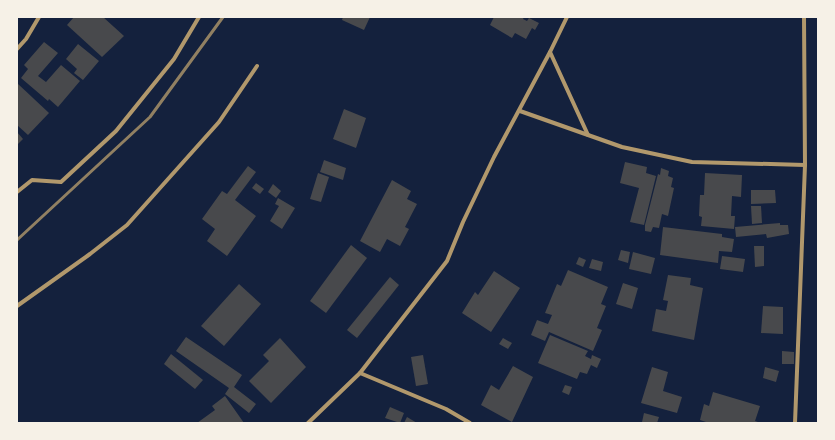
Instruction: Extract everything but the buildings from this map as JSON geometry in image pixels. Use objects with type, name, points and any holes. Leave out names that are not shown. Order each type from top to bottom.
[{"type":"street","points":[[17,50],[26,39],[39,17]]},
{"type":"street","points":[[17,192],[32,180],[61,182],[116,131],[174,59],[199,17]]},
{"type":"street","points":[[308,423],[360,373],[447,261],[490,164],[520,111],[566,17]]},
{"type":"street","points":[[795,423],[805,165],[804,17]]},
{"type":"street","points":[[550,52],[588,135]]},
{"type":"street","points":[[17,306],[90,254],[127,224],[219,122],[257,66]]},
{"type":"street","points":[[520,111],[622,147],[692,162],[805,165]]},
{"type":"street","points":[[360,373],[446,409],[470,423]]},
{"type":"railway","points":[[17,240],[150,117],[223,17]]}]
